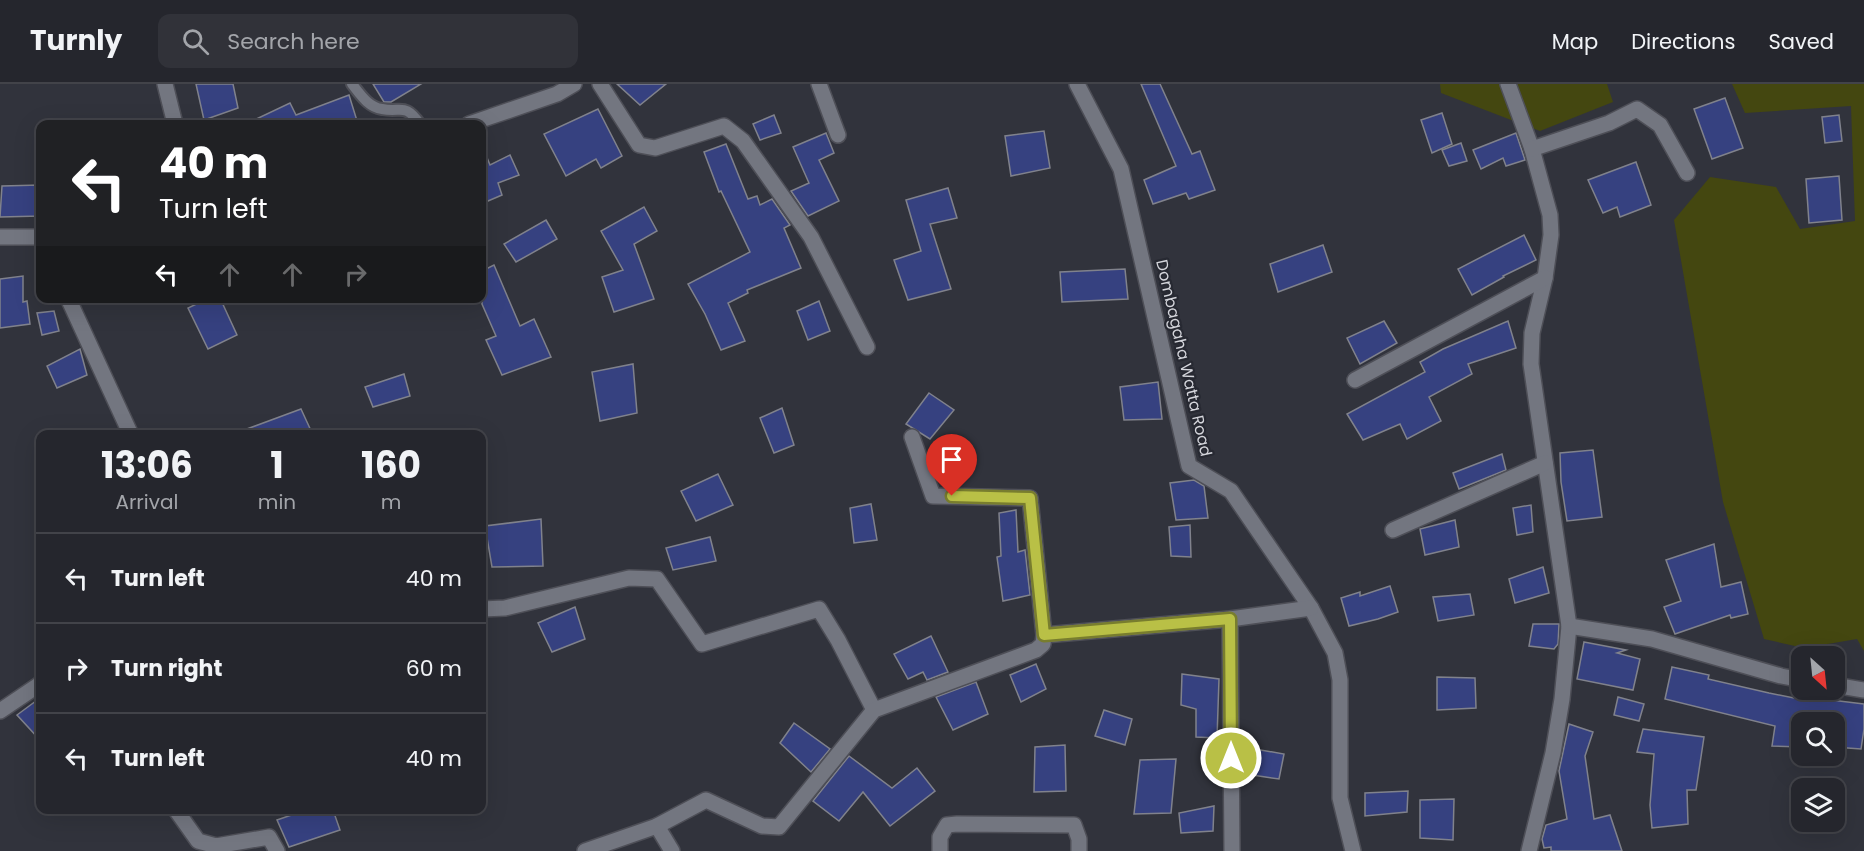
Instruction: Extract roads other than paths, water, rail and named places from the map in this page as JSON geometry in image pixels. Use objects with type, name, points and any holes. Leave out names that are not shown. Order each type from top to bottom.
[{"type":"street","points":[[165,84],[174,120]]},
{"type":"street","points":[[479,120],[554,89],[574,84]]},
{"type":"street","points":[[600,84],[639,145],[655,148],[724,126],[743,141],[811,237],[867,347]]},
{"type":"street","points":[[819,84],[838,135]]},
{"type":"street","name":"Dombagaha Watta Road","points":[[1077,84],[1121,169],[1189,466],[1231,491],[1311,608],[1335,653],[1340,680],[1340,798],[1353,851]]},
{"type":"street","points":[[1508,84],[1532,149],[1550,215],[1551,235],[1545,278],[1532,333],[1531,364],[1569,626],[1562,699],[1529,851]]},
{"type":"street","points":[[1532,149],[1609,123],[1637,109],[1660,125],[1687,173]]},
{"type":"street","points":[[0,237],[36,237]]},
{"type":"street","points":[[1355,380],[1545,278]]},
{"type":"street","points":[[70,303],[129,430]]},
{"type":"street","points":[[585,851],[657,826],[706,800],[762,826],[778,827],[874,710],[1036,650],[1043,644],[1030,498],[933,496],[912,437]]},
{"type":"street","points":[[1393,530],[1545,463]]},
{"type":"street","points":[[486,609],[506,608],[629,578],[657,579],[702,644],[819,609],[838,640],[874,710]]},
{"type":"street","points":[[1044,635],[1230,619],[1311,608]]},
{"type":"street","points":[[1230,619],[1232,851]]},
{"type":"street","points":[[1569,626],[1652,639],[1791,678]]},
{"type":"street","points":[[0,711],[36,687]]},
{"type":"street","points":[[1845,687],[1864,690]]},
{"type":"street","points":[[179,814],[198,841],[216,846],[269,837],[277,851]]},
{"type":"street","points":[[939,851],[940,837],[947,825],[957,824],[1074,825],[1079,839],[1079,851]]},
{"type":"street","points":[[657,826],[672,851]]},
{"type":"lane","points":[[352,84],[368,103],[382,109],[401,108],[414,115],[417,120]]}]
